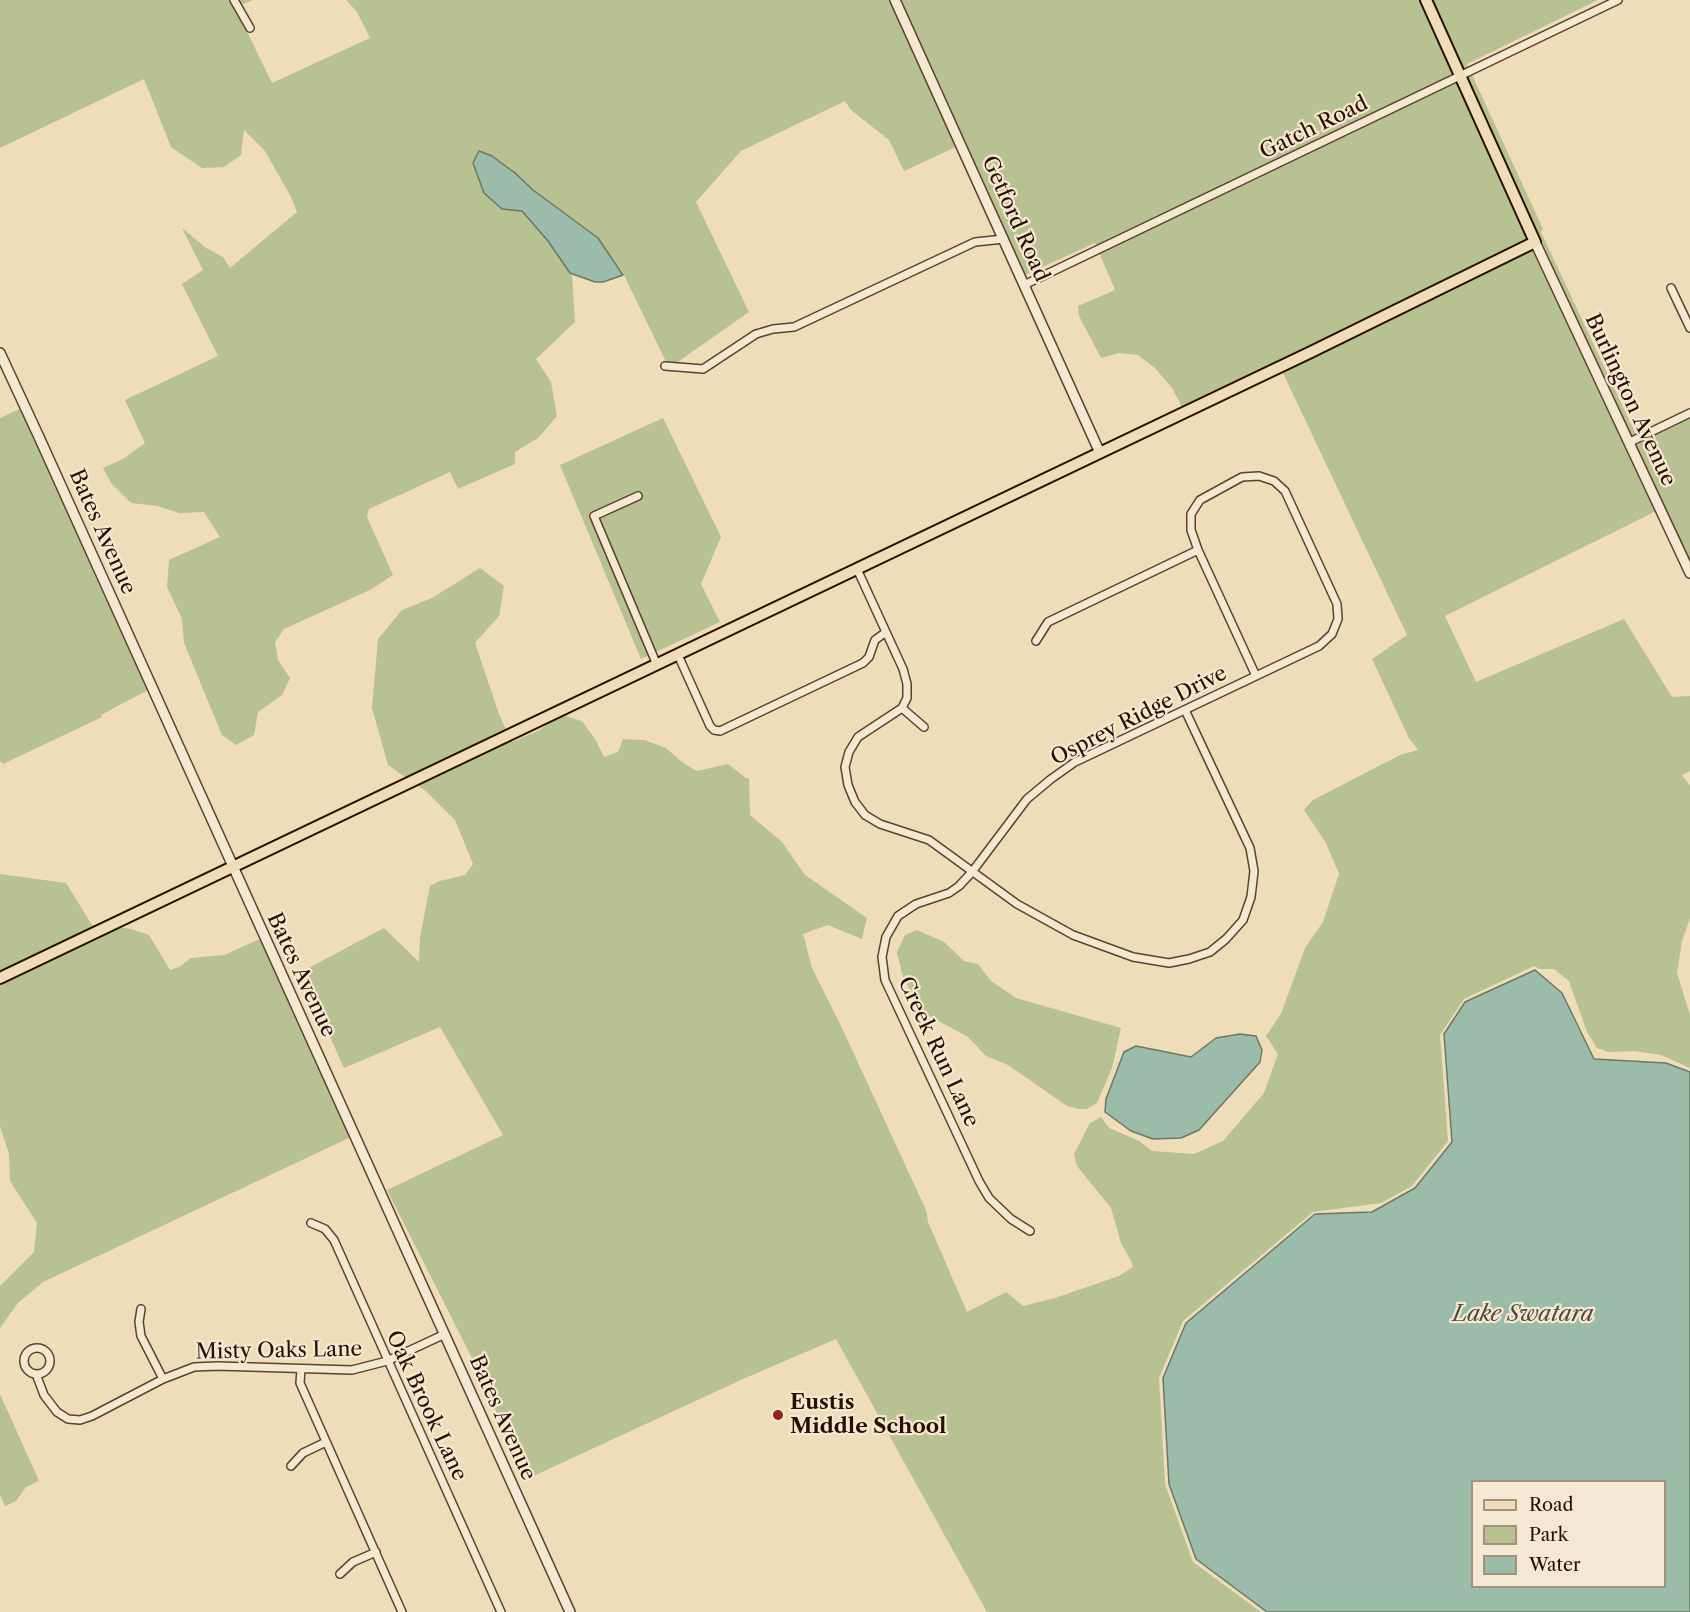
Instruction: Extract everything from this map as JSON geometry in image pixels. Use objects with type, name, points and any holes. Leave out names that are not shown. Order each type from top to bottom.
[{"type":"main road","points":[[0,978],[1416,302],[1535,242],[1426,0]]},
{"type":"street","points":[[234,0],[250,28]]},
{"type":"street","name":"Getford Road","points":[[895,0],[1100,453]]},
{"type":"street","name":"Gatch Road","points":[[1024,285],[1618,0]]},
{"type":"street","points":[[665,366],[703,369],[756,334],[773,329],[794,327],[975,242],[1004,239]]},
{"type":"street","name":"Burlington Avenue","points":[[1535,242],[1690,573]]},
{"type":"street","points":[[1671,288],[1690,328]]},
{"type":"street","name":"Bates Avenue","points":[[0,353],[570,1612]]},
{"type":"street","points":[[1630,442],[1690,413]]},
{"type":"street","name":"Osprey Ridge Drive","points":[[972,872],[1027,799],[1075,762],[1185,710],[1319,646],[1332,634],[1338,619],[1337,604],[1285,491],[1274,481],[1259,476],[1242,477],[1200,500],[1191,514],[1191,530],[1198,550],[1256,676]]},
{"type":"street","points":[[638,496],[594,516],[657,664]]},
{"type":"street","points":[[1036,641],[1048,622],[1198,550]]},
{"type":"street","points":[[857,569],[903,669],[907,684],[907,698],[902,708],[858,737],[849,752],[845,767],[848,785],[855,802],[866,815],[880,824],[929,840],[1017,904],[1073,935],[1132,957],[1169,963],[1210,952],[1226,939],[1243,920],[1251,897],[1254,871],[1250,848],[1185,710]]},
{"type":"street","points":[[678,655],[710,726],[720,731],[864,662],[869,657],[875,640],[886,632]]},
{"type":"street","points":[[902,708],[924,727]]},
{"type":"street","name":"Creek Run Lane","points":[[972,872],[949,893],[916,904],[898,916],[886,938],[882,957],[885,980],[979,1181],[989,1198],[1003,1212],[1030,1231]]},
{"type":"street","name":"Oak Brook Lane","points":[[311,1223],[325,1229],[333,1240],[501,1612]]},
{"type":"street","points":[[141,1308],[139,1322],[141,1336],[163,1379]]},
{"type":"street","name":"Misty Oaks Lane","points":[[36,1374],[44,1395],[57,1412],[68,1419],[80,1420],[163,1379],[194,1368],[217,1366],[352,1370],[387,1361],[445,1334]]},
{"type":"street","points":[[301,1370],[300,1383],[402,1612]]},
{"type":"street","points":[[291,1466],[303,1453],[326,1442]]},
{"type":"street","points":[[340,1574],[353,1562],[376,1552]]},
{"type":"green space","points":[[0,0],[253,0],[235,7],[272,83],[370,38],[357,12],[346,0],[890,0],[958,146],[904,171],[889,140],[851,110],[845,101],[741,151],[696,202],[749,312],[669,368],[622,271],[598,238],[533,190],[515,173],[502,209],[522,211],[548,241],[572,276],[575,322],[536,359],[551,382],[557,416],[538,438],[515,452],[515,464],[458,489],[450,472],[369,509],[367,517],[393,575],[370,590],[284,629],[275,642],[278,660],[290,678],[282,695],[258,712],[254,735],[236,745],[222,735],[184,643],[182,619],[167,587],[169,560],[220,537],[204,512],[179,513],[157,506],[131,503],[111,483],[103,468],[123,459],[145,443],[125,400],[218,356],[182,284],[203,270],[182,228],[206,248],[223,257],[230,268],[297,212],[265,151],[244,130],[241,155],[224,167],[202,168],[171,147],[144,79],[0,148]]},
{"type":"green space","points":[[900,0],[1421,0],[1529,240],[1183,409],[1172,388],[1155,368],[1138,355],[1119,353],[1101,358],[1079,316],[1078,306],[1115,290],[1095,243],[1025,275]]},
{"type":"green space","points":[[1431,0],[1598,0],[1467,64],[1543,229],[1541,232],[1638,439],[1690,414],[1690,563],[1537,234]]},
{"type":"green space","points":[[1533,248],[1656,511],[1445,616],[1476,682],[1624,619],[1672,697],[1690,696],[1690,771],[1682,775],[1690,786],[1690,918],[1682,941],[1677,973],[1690,1015],[1690,1068],[1661,1055],[1634,1051],[1608,1052],[1597,1048],[1587,1032],[1569,981],[1554,969],[1540,969],[1534,966],[1464,999],[1440,1035],[1448,1141],[1412,1186],[1381,1203],[1313,1212],[1183,1321],[1159,1378],[1165,1484],[1193,1562],[1261,1612],[987,1612],[836,1339],[743,1379],[527,1479],[468,1350],[387,1190],[503,1135],[440,1027],[344,1068],[301,972],[384,928],[419,962],[420,937],[430,886],[465,875],[473,864],[455,820],[426,791],[415,784],[511,739],[512,742],[540,730],[551,721],[565,716],[582,721],[604,757],[618,752],[623,739],[644,740],[666,748],[683,763],[697,771],[728,764],[749,778],[750,815],[782,842],[805,875],[867,918],[862,939],[828,925],[803,934],[812,968],[926,1210],[928,1222],[967,1312],[1006,1292],[1023,1306],[1055,1298],[1119,1276],[1133,1267],[1132,1263],[1121,1243],[1111,1208],[1077,1166],[1074,1154],[1090,1123],[1101,1117],[1109,1128],[1139,1141],[1152,1151],[1194,1154],[1223,1141],[1264,1093],[1278,1054],[1266,1036],[1281,1014],[1305,948],[1323,922],[1339,874],[1326,843],[1304,810],[1313,800],[1400,755],[1418,750],[1409,738],[1372,659],[1407,635],[1282,371]]},
{"type":"green space","points":[[20,409],[148,690],[101,715],[102,717],[3,764],[0,761],[0,418]]},
{"type":"green space","points":[[663,418],[721,537],[701,584],[720,622],[641,659],[560,465]]},
{"type":"green space","points":[[480,568],[504,586],[499,616],[475,643],[507,732],[408,779],[388,765],[372,708],[378,639],[402,610],[432,598]]},
{"type":"green space","points":[[0,874],[66,883],[92,925],[101,926],[0,974]]},
{"type":"green space","points":[[117,927],[149,935],[170,970],[179,967],[191,958],[224,955],[260,939],[351,1137],[43,1282],[18,1303],[0,1328],[0,1286],[34,1252],[37,1223],[10,1181],[9,1154],[0,1126],[0,983]]},
{"type":"green space","points":[[917,930],[944,942],[964,961],[978,964],[991,981],[1016,998],[1121,1028],[1112,1068],[1097,1103],[1087,1109],[1067,1106],[1008,1065],[986,1056],[968,1037],[920,1011],[902,974],[897,952],[905,935]]},
{"type":"green space","points":[[0,1394],[39,1481],[26,1487],[16,1501],[5,1506],[0,1495]]},
{"type":"water","points":[[479,151],[492,156],[533,190],[598,238],[623,275],[603,282],[595,282],[570,273],[548,241],[522,211],[502,209],[484,193],[473,163]]},
{"type":"water","name":"Lake Swatara","points":[[1535,970],[1562,993],[1594,1059],[1666,1063],[1690,1072],[1690,1612],[1267,1612],[1196,1559],[1169,1484],[1163,1378],[1186,1323],[1315,1214],[1372,1212],[1415,1188],[1452,1142],[1444,1034],[1465,1002]]},
{"type":"water","points":[[1240,1034],[1256,1036],[1262,1050],[1260,1062],[1199,1130],[1181,1138],[1153,1139],[1131,1131],[1105,1112],[1106,1099],[1124,1052],[1136,1046],[1191,1057],[1216,1038]]},
{"type":"place","name":"Eustis Middle School","points":[[778,1415]]}]
